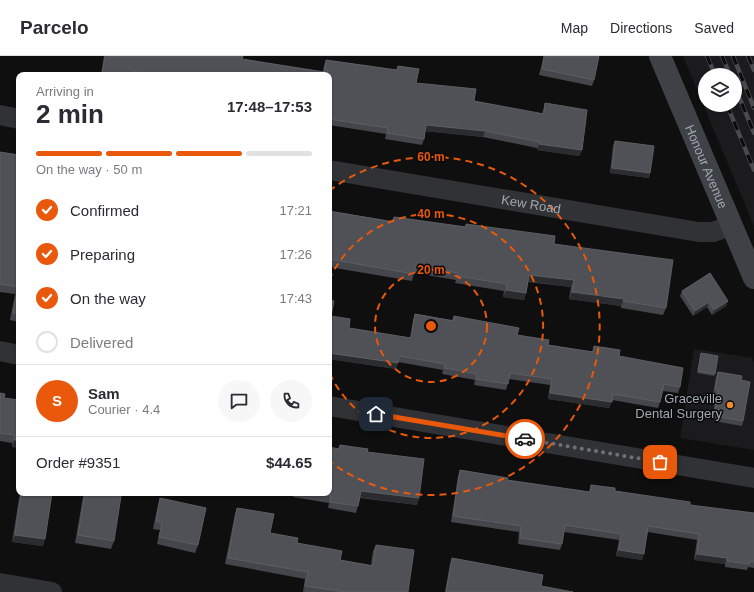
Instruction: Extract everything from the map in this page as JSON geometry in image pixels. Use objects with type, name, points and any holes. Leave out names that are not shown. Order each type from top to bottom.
[{"type":"main road","name":"Honour Avenue","points":[[660,56],[754,278]]},
{"type":"street","points":[[0,116],[16,119]]},
{"type":"street","name":"Kew Road","points":[[332,171],[698,232],[713,232],[732,225]]},
{"type":"street","points":[[0,351],[16,354]]},
{"type":"street","points":[[332,407],[754,478]]},
{"type":"street","points":[[0,583],[52,592]]},
{"type":"shaded area","points":[[683,56],[754,56],[754,226],[706,112],[742,112],[742,68],[698,68],[698,92]]},
{"type":"shaded area","points":[[694,349],[752,358],[754,363],[754,450],[680,438]]},
{"type":"building","points":[[105,56],[243,56],[242,59],[324,72],[132,71],[102,72]]},
{"type":"building","points":[[544,56],[599,56],[594,80],[542,69]]},
{"type":"building","points":[[326,60],[397,70],[398,66],[419,69],[416,83],[476,89],[474,101],[544,114],[545,103],[587,110],[582,150],[539,144],[540,142],[485,131],[426,125],[424,139],[387,133],[388,128],[332,119],[332,72],[324,72]]},
{"type":"building","points":[[615,141],[654,146],[650,173],[612,168]]},
{"type":"building","points":[[0,152],[16,155],[16,287],[0,284]]},
{"type":"building","points":[[332,212],[393,222],[394,217],[466,227],[466,224],[555,236],[554,244],[673,260],[666,308],[623,301],[624,299],[572,292],[574,280],[529,275],[526,293],[506,290],[507,284],[458,276],[458,273],[416,266],[414,274],[332,260]]},
{"type":"building","points":[[710,273],[728,301],[714,310],[709,302],[695,311],[682,291]]},
{"type":"building","points":[[16,297],[16,314],[13,313]]},
{"type":"building","points":[[332,301],[334,301],[332,311]]},
{"type":"building","points":[[415,314],[453,321],[454,316],[519,328],[517,335],[549,340],[548,345],[593,352],[594,346],[620,350],[619,356],[683,368],[680,387],[664,384],[660,402],[613,394],[612,402],[550,393],[552,379],[510,373],[508,384],[476,379],[477,374],[444,368],[445,364],[399,356],[398,363],[332,353],[332,316],[350,319],[349,328],[411,338]]},
{"type":"building","points":[[701,353],[718,356],[715,374],[698,371]]},
{"type":"building","name":"Graceville Dental Surgery","points":[[718,372],[742,376],[741,380],[750,382],[743,421],[716,416],[717,410],[715,409],[718,390],[715,389]]},
{"type":"building","points":[[0,393],[5,394],[4,398],[16,400],[16,440],[14,440],[15,435],[0,433]]},
{"type":"building","points":[[340,445],[368,449],[367,452],[424,459],[419,498],[361,491],[358,506],[330,502],[332,496],[332,448],[339,449]]},
{"type":"building","points":[[460,470],[508,478],[507,480],[590,492],[591,485],[615,488],[615,491],[690,502],[690,505],[754,513],[754,562],[750,561],[749,564],[727,561],[727,558],[697,554],[699,534],[648,526],[644,554],[619,550],[621,534],[565,525],[562,544],[520,538],[521,526],[453,516]]},
{"type":"building","points":[[21,496],[52,496],[45,539],[15,535]]},
{"type":"building","points":[[84,496],[121,496],[114,541],[78,535]]},
{"type":"building","points":[[160,498],[206,508],[198,545],[159,537],[162,523],[156,521]]},
{"type":"building","points":[[237,508],[274,514],[270,533],[298,538],[297,543],[342,551],[340,560],[373,566],[376,545],[414,550],[408,592],[345,592],[305,586],[308,572],[228,558]]},
{"type":"building","points":[[452,558],[543,575],[541,586],[573,592],[446,592]]},
{"type":"railway","points":[[707,56],[712,68]]},
{"type":"railway","points":[[722,56],[727,68]]},
{"type":"railway","points":[[733,56],[754,108]]},
{"type":"railway","points":[[748,56],[754,70]]},
{"type":"railway","points":[[742,104],[754,133]]},
{"type":"railway","points":[[730,112],[754,170]]},
{"type":"way so far","points":[[525,439],[660,462]]},
{"type":"place","name":"Graceville Dental Surgery","points":[[730,405]]},
{"type":"route","points":[[376,414],[525,439]]}]
